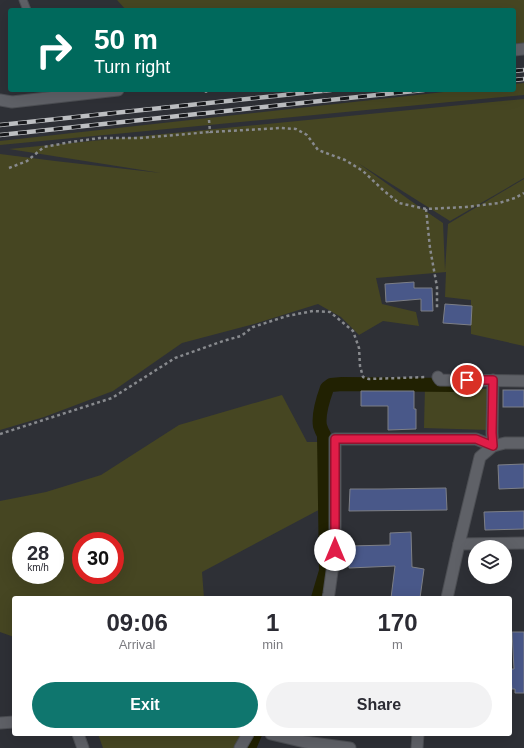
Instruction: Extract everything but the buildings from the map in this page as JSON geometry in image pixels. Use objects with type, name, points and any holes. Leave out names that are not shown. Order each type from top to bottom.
[{"type":"street","points":[[0,100],[12,102],[100,92]]},
{"type":"street","points":[[438,377],[440,380],[524,381]]},
{"type":"street","points":[[493,380],[493,446]]},
{"type":"street","points":[[328,596],[335,550],[335,439],[476,439],[493,446]]},
{"type":"street","points":[[447,596],[480,457],[493,446],[505,443],[524,442]]},
{"type":"street","points":[[459,544],[524,544]]},
{"type":"street","points":[[0,723],[12,722]]},
{"type":"street","points":[[79,736],[83,748]]},
{"type":"street","points":[[240,748],[247,736]]},
{"type":"street","points":[[278,736],[305,745],[350,748]]},
{"type":"street","points":[[418,736],[418,748]]},
{"type":"path","points":[[209,120],[210,132]]},
{"type":"path","points":[[9,168],[27,161],[44,147],[71,142],[100,138],[139,138],[281,128],[296,129],[307,135],[318,150],[345,160],[363,171],[399,203],[426,209],[466,207],[499,203],[515,198],[524,193]]},
{"type":"path","points":[[426,209],[430,248],[438,287],[437,308]]},
{"type":"path","points":[[0,434],[112,398],[175,358],[241,336],[253,327],[287,316],[313,311],[330,312],[353,331],[359,348],[360,366],[363,377],[369,379],[438,377]]},
{"type":"shaded area","points":[[117,0],[524,0],[524,49],[516,50],[516,8],[124,8]]},
{"type":"shaded area","points":[[524,83],[524,95],[0,145],[0,141],[444,92],[516,92],[516,84]]},
{"type":"shaded area","points":[[524,99],[524,178],[450,221],[358,163],[443,223],[445,271],[448,224],[524,179],[524,346],[471,334],[471,300],[445,297],[446,272],[376,278],[382,304],[416,312],[419,326],[383,321],[359,335],[341,317],[318,304],[254,324],[182,343],[113,391],[44,417],[0,430],[0,154],[161,173],[9,149]]},
{"type":"shaded area","points":[[425,388],[489,389],[489,430],[424,428]]},
{"type":"shaded area","points":[[282,395],[307,442],[328,442],[328,505],[202,572],[204,596],[12,596],[12,636],[0,632],[0,501],[46,492],[101,475],[179,425]]},
{"type":"shaded area","points":[[99,736],[246,737],[241,748],[103,748]]},
{"type":"waterway","points":[[319,596],[326,571],[324,435],[320,426],[320,417],[321,407],[327,388],[331,385],[342,384],[456,385]]},
{"type":"waterway","points":[[249,748],[254,736]]},
{"type":"railway","points":[[516,71],[524,70]]},
{"type":"railway","points":[[516,80],[524,79]]},
{"type":"railway","points":[[0,125],[312,92]]},
{"type":"railway","points":[[0,135],[405,92]]},
{"type":"route","points":[[335,550],[335,439],[476,439],[493,446],[493,380],[467,380]]}]
